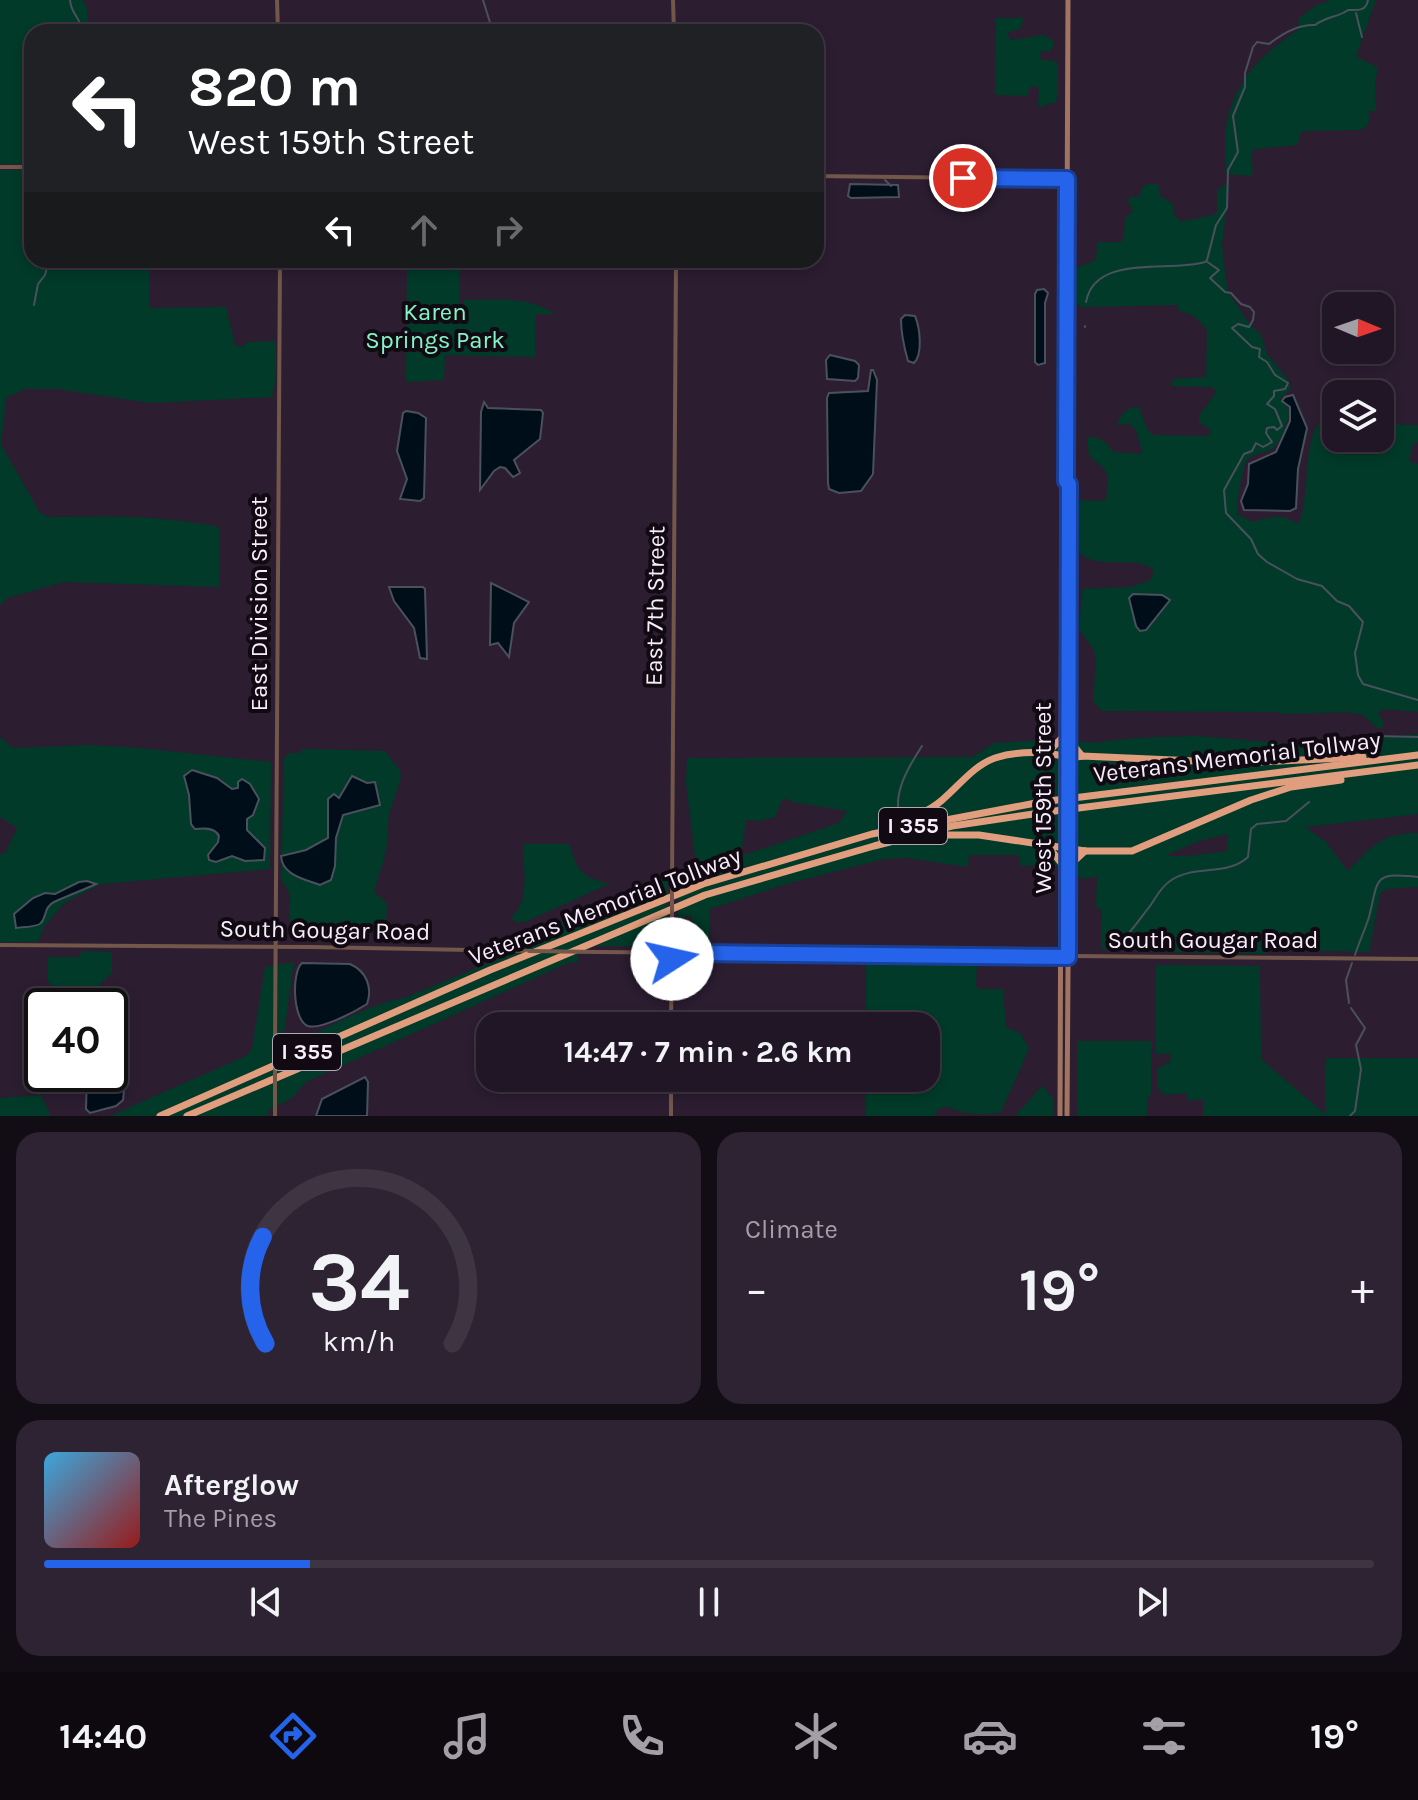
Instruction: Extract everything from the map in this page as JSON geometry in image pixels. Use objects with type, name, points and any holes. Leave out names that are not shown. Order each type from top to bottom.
[{"type":"highway","points":[[1047,753],[1065,740],[1082,756]]},
{"type":"highway","points":[[865,836],[913,818],[938,804],[981,765],[1016,754],[1238,763],[1282,763],[1382,755],[1397,757]]},
{"type":"highway","name":"Veterans Memorial Tollway","points":[[160,1116],[490,970],[703,884],[865,836],[1056,799],[1418,755]]},
{"type":"highway","points":[[874,846],[946,835],[968,835],[1085,851],[1132,851],[1251,800],[1291,787],[1418,766]]},
{"type":"highway","name":"Veterans Memorial Tollway","points":[[187,1116],[705,895],[874,846],[952,826],[1031,814],[1418,766]]},
{"type":"highway","points":[[1047,846],[1065,864],[1085,851]]},
{"type":"main road","name":"West 159th Street","points":[[1065,848],[1061,826],[1065,756],[1062,486],[1066,481],[1068,0]]},
{"type":"main road","name":"West 159th Street","points":[[1065,756],[1069,785],[1069,825],[1065,848],[1067,1116]]},
{"type":"main road","name":"West 159th Street","points":[[1060,1116],[1065,957]]},
{"type":"street","points":[[277,0],[278,24]]},
{"type":"street","points":[[673,0],[674,24]]},
{"type":"street","points":[[0,167],[24,167]]},
{"type":"street","points":[[824,176],[1068,179]]},
{"type":"street","name":"East Division Street","points":[[275,1116],[280,268]]},
{"type":"street","name":"East 7th Street","points":[[671,1012],[676,268]]},
{"type":"street","name":"South Gougar Road","points":[[0,945],[1418,959]]},
{"type":"street","points":[[671,1092],[671,1116]]},
{"type":"green space","points":[[0,0],[83,0],[88,24],[24,24],[24,164],[0,164]]},
{"type":"green space","points":[[1331,0],[1376,0],[1356,56],[1378,68],[1375,80],[1376,111],[1367,111],[1370,115],[1368,125],[1360,130],[1302,131],[1297,145],[1255,149],[1251,153],[1253,173],[1250,176],[1226,174],[1226,124],[1246,77],[1254,66],[1298,30],[1299,18],[1317,5]]},
{"type":"green space","points":[[996,18],[1024,18],[1020,29],[1007,33],[1011,40],[1043,35],[1052,39],[1054,46],[1050,51],[1041,51],[1040,59],[1058,62],[1055,104],[1038,105],[1039,89],[1035,86],[1030,87],[1027,96],[995,95]]},
{"type":"green space","points":[[0,170],[24,170],[24,268],[150,268],[149,308],[226,307],[235,345],[244,347],[246,342],[276,341],[276,377],[272,397],[150,403],[57,389],[24,389],[6,398],[1,444],[40,513],[50,517],[156,518],[219,527],[220,587],[64,582],[7,598],[0,605]]},
{"type":"green space","points":[[1158,184],[1160,196],[1173,204],[1174,214],[1180,221],[1217,213],[1217,190],[1229,185],[1222,245],[1226,282],[1230,295],[1261,335],[1267,354],[1289,381],[1291,388],[1280,399],[1289,413],[1287,424],[1272,449],[1247,460],[1237,514],[1253,522],[1276,517],[1298,524],[1311,441],[1321,421],[1322,452],[1394,452],[1394,424],[1418,425],[1418,442],[1413,444],[1409,461],[1418,464],[1418,712],[1384,709],[1378,712],[1384,724],[1382,728],[1377,728],[1363,715],[1347,712],[1102,711],[1093,701],[1094,650],[1079,629],[1082,589],[1130,587],[1151,580],[1154,570],[1136,563],[1098,561],[1079,553],[1074,500],[1103,501],[1108,483],[1104,469],[1089,456],[1087,440],[1089,437],[1101,439],[1114,452],[1140,454],[1142,451],[1136,430],[1130,424],[1117,425],[1125,412],[1135,407],[1139,407],[1147,429],[1153,435],[1208,436],[1211,430],[1199,422],[1199,416],[1217,391],[1210,387],[1172,386],[1174,379],[1206,377],[1207,329],[1192,315],[1179,311],[1178,305],[1082,307],[1074,304],[1076,268],[1096,260],[1097,242],[1121,242],[1125,217],[1133,212],[1128,201],[1130,197],[1139,197],[1143,186]]},
{"type":"green space","name":"Karen Springs Park","points":[[407,269],[459,269],[459,305],[464,307],[464,300],[511,300],[534,304],[555,314],[536,314],[535,357],[445,355],[444,380],[406,382]]},
{"type":"green space","points":[[1064,638],[1068,740],[1094,743],[1197,736],[1299,745],[1418,734],[1418,814],[1305,827],[1325,841],[1348,871],[1378,843],[1394,836],[1418,833],[1418,887],[1386,889],[1380,894],[1369,952],[1277,950],[1268,944],[1267,954],[1148,952],[1130,950],[1127,945],[1119,951],[1101,949],[1102,910],[1096,907],[1097,876],[1085,879],[1067,872],[1065,916],[1063,870],[1050,865],[1021,866],[1019,855],[973,855],[969,856],[968,867],[908,858],[884,859],[790,883],[710,909],[709,941],[692,928],[692,915],[678,919],[678,882],[700,870],[700,859],[695,857],[686,783],[687,758],[972,757],[994,743],[1063,739]],"holes":[[[783,798],[847,811],[839,823],[741,856],[746,820],[760,821],[775,817]],[[1228,834],[1227,851],[1165,856],[1199,841]]]},
{"type":"green space","points":[[0,737],[13,748],[90,745],[271,762],[270,869],[101,884],[64,903],[44,927],[38,942],[0,942],[0,855],[6,852],[17,828],[0,817]]},
{"type":"green space","points":[[302,749],[385,751],[400,770],[401,778],[389,814],[386,852],[374,892],[387,903],[386,923],[378,930],[349,933],[348,937],[300,939],[299,931],[289,920],[290,895],[281,878],[284,758],[289,753],[301,753]],"holes":[[[355,776],[367,783],[375,783],[380,798],[374,808],[343,815],[336,838],[335,866],[300,878],[292,872],[290,853],[306,850],[328,838],[328,799],[339,798],[349,779]]]},
{"type":"green space","points":[[523,844],[569,844],[582,872],[609,884],[525,922],[516,922],[511,918],[524,893]]},
{"type":"green space","points":[[668,875],[668,940],[662,946],[594,946],[578,955],[578,962],[568,963],[306,1082],[293,1097],[268,1111],[268,1116],[110,1116],[248,1055],[252,1048],[265,967],[294,962],[282,1047],[286,1047],[357,1014],[530,946],[533,934]]},
{"type":"green space","points":[[81,951],[112,952],[112,973],[100,988],[53,988],[48,981],[48,957],[80,957]]},
{"type":"green space","points":[[866,960],[977,963],[976,985],[979,989],[1003,989],[1006,1027],[1021,1034],[1029,1049],[1001,1112],[973,1114],[947,1106],[936,1111],[935,1116],[866,1116],[866,1092],[940,1092],[940,1012],[866,1012]]},
{"type":"green space","points":[[1156,965],[1260,966],[1261,1059],[1325,1114],[1326,1058],[1418,1058],[1418,1116],[1203,1116],[1203,1099],[1188,1101],[1186,1093],[1164,1095],[1157,1087],[1158,1068],[1170,1062],[1171,1054],[1156,1054]]},
{"type":"green space","points":[[1077,1041],[1152,1041],[1151,1095],[1147,1096],[1147,1116],[1077,1116]]},
{"type":"green space","points":[[1042,1086],[1053,1098],[1053,1116],[1015,1116]]},
{"type":"green space","points":[[41,1095],[51,1116],[0,1116],[0,1098]]},
{"type":"water","points":[[850,184],[898,185],[899,197],[851,198],[848,196]]},
{"type":"water","points":[[1044,289],[1048,293],[1045,303],[1045,363],[1038,365],[1035,362],[1035,294],[1037,290]]},
{"type":"water","points":[[905,315],[915,316],[918,327],[920,347],[914,363],[908,361],[903,340],[901,319]]},
{"type":"water","points":[[830,355],[855,361],[859,365],[858,378],[855,381],[827,379],[826,360]]},
{"type":"water","points":[[871,370],[877,380],[873,474],[861,491],[839,493],[829,489],[828,483],[827,398],[829,393],[868,391]]},
{"type":"water","points":[[1293,395],[1307,428],[1298,469],[1296,508],[1290,511],[1244,510],[1241,501],[1248,484],[1249,464],[1276,452],[1290,421],[1290,407],[1282,401]]},
{"type":"water","points":[[484,402],[488,408],[541,410],[543,413],[540,439],[514,460],[520,473],[513,477],[500,467],[480,490],[481,412]]},
{"type":"water","points":[[406,411],[426,418],[424,498],[420,501],[400,499],[407,479],[397,451],[403,413]]},
{"type":"water","points":[[491,583],[529,602],[514,623],[509,657],[498,643],[490,645]]},
{"type":"water","points":[[389,587],[425,589],[427,659],[420,658],[414,628],[394,601]]},
{"type":"water","points":[[1133,594],[1162,595],[1170,600],[1146,630],[1140,631],[1136,626],[1129,598]]},
{"type":"water","points":[[192,770],[217,778],[232,789],[238,788],[238,782],[242,779],[250,784],[259,799],[253,815],[247,819],[247,830],[265,848],[264,860],[245,861],[232,856],[216,862],[209,860],[208,855],[219,836],[212,830],[195,829],[191,824],[184,776]]},
{"type":"water","points":[[352,776],[367,783],[375,782],[380,805],[343,815],[336,838],[331,880],[320,885],[290,872],[281,856],[306,850],[328,838],[328,799],[334,794],[339,798]]},
{"type":"water","points":[[87,881],[96,884],[51,904],[39,924],[16,928],[14,914],[33,898],[45,893],[55,894]]},
{"type":"water","points":[[302,963],[350,964],[356,967],[364,975],[368,986],[367,1004],[329,1023],[308,1026],[299,1015],[295,996],[296,976]]},
{"type":"water","points":[[365,1077],[368,1082],[367,1116],[316,1116],[322,1099]]},
{"type":"water","points":[[86,1092],[124,1092],[123,1100],[116,1106],[90,1113],[86,1109]]},
{"type":"waterway","points":[[70,0],[80,24]]},
{"type":"waterway","points":[[483,0],[490,24]]},
{"type":"waterway","points":[[1207,260],[1216,225],[1227,208],[1228,170],[1238,152],[1233,116],[1245,87],[1245,73],[1253,47],[1257,42],[1269,44],[1297,28],[1315,25],[1348,10],[1363,8],[1368,0]]},
{"type":"waterway","points":[[1356,13],[1362,37]]},
{"type":"waterway","points":[[885,180],[891,186]]},
{"type":"waterway","points":[[1206,261],[1219,270],[1210,278],[1254,312],[1249,327],[1238,324],[1232,328],[1252,347],[1260,349],[1259,357],[1267,362],[1275,375],[1288,383],[1285,389],[1274,391],[1267,404],[1275,409],[1282,426],[1277,430],[1267,428],[1266,433],[1272,442],[1263,447],[1256,443],[1252,451],[1244,454],[1224,490],[1226,513],[1251,539],[1258,554],[1267,562],[1297,579],[1322,586],[1337,601],[1349,606],[1363,622],[1355,653],[1358,675],[1363,684],[1418,700]]},
{"type":"waterway","points":[[1086,302],[1092,287],[1103,277],[1118,271],[1205,262]]},
{"type":"waterway","points":[[34,305],[38,284],[47,268]]},
{"type":"waterway","points":[[1320,743],[1376,736],[1418,737]]},
{"type":"waterway","points":[[900,818],[900,790],[922,746]]},
{"type":"waterway","points":[[1113,950],[1170,881],[1189,873],[1240,863],[1248,857],[1251,829],[1257,824],[1286,821],[1309,802]]},
{"type":"waterway","points":[[1355,955],[1380,880],[1392,876],[1418,877]]},
{"type":"waterway","points":[[1349,1003],[1346,980],[1352,963]]},
{"type":"waterway","points":[[1350,1116],[1355,1111],[1361,1069],[1356,1045],[1365,1028],[1351,1008]]},
{"type":"route","points":[[672,959],[672,953],[1068,957],[1070,562],[1069,484],[1066,481],[1067,179],[963,178]]}]
